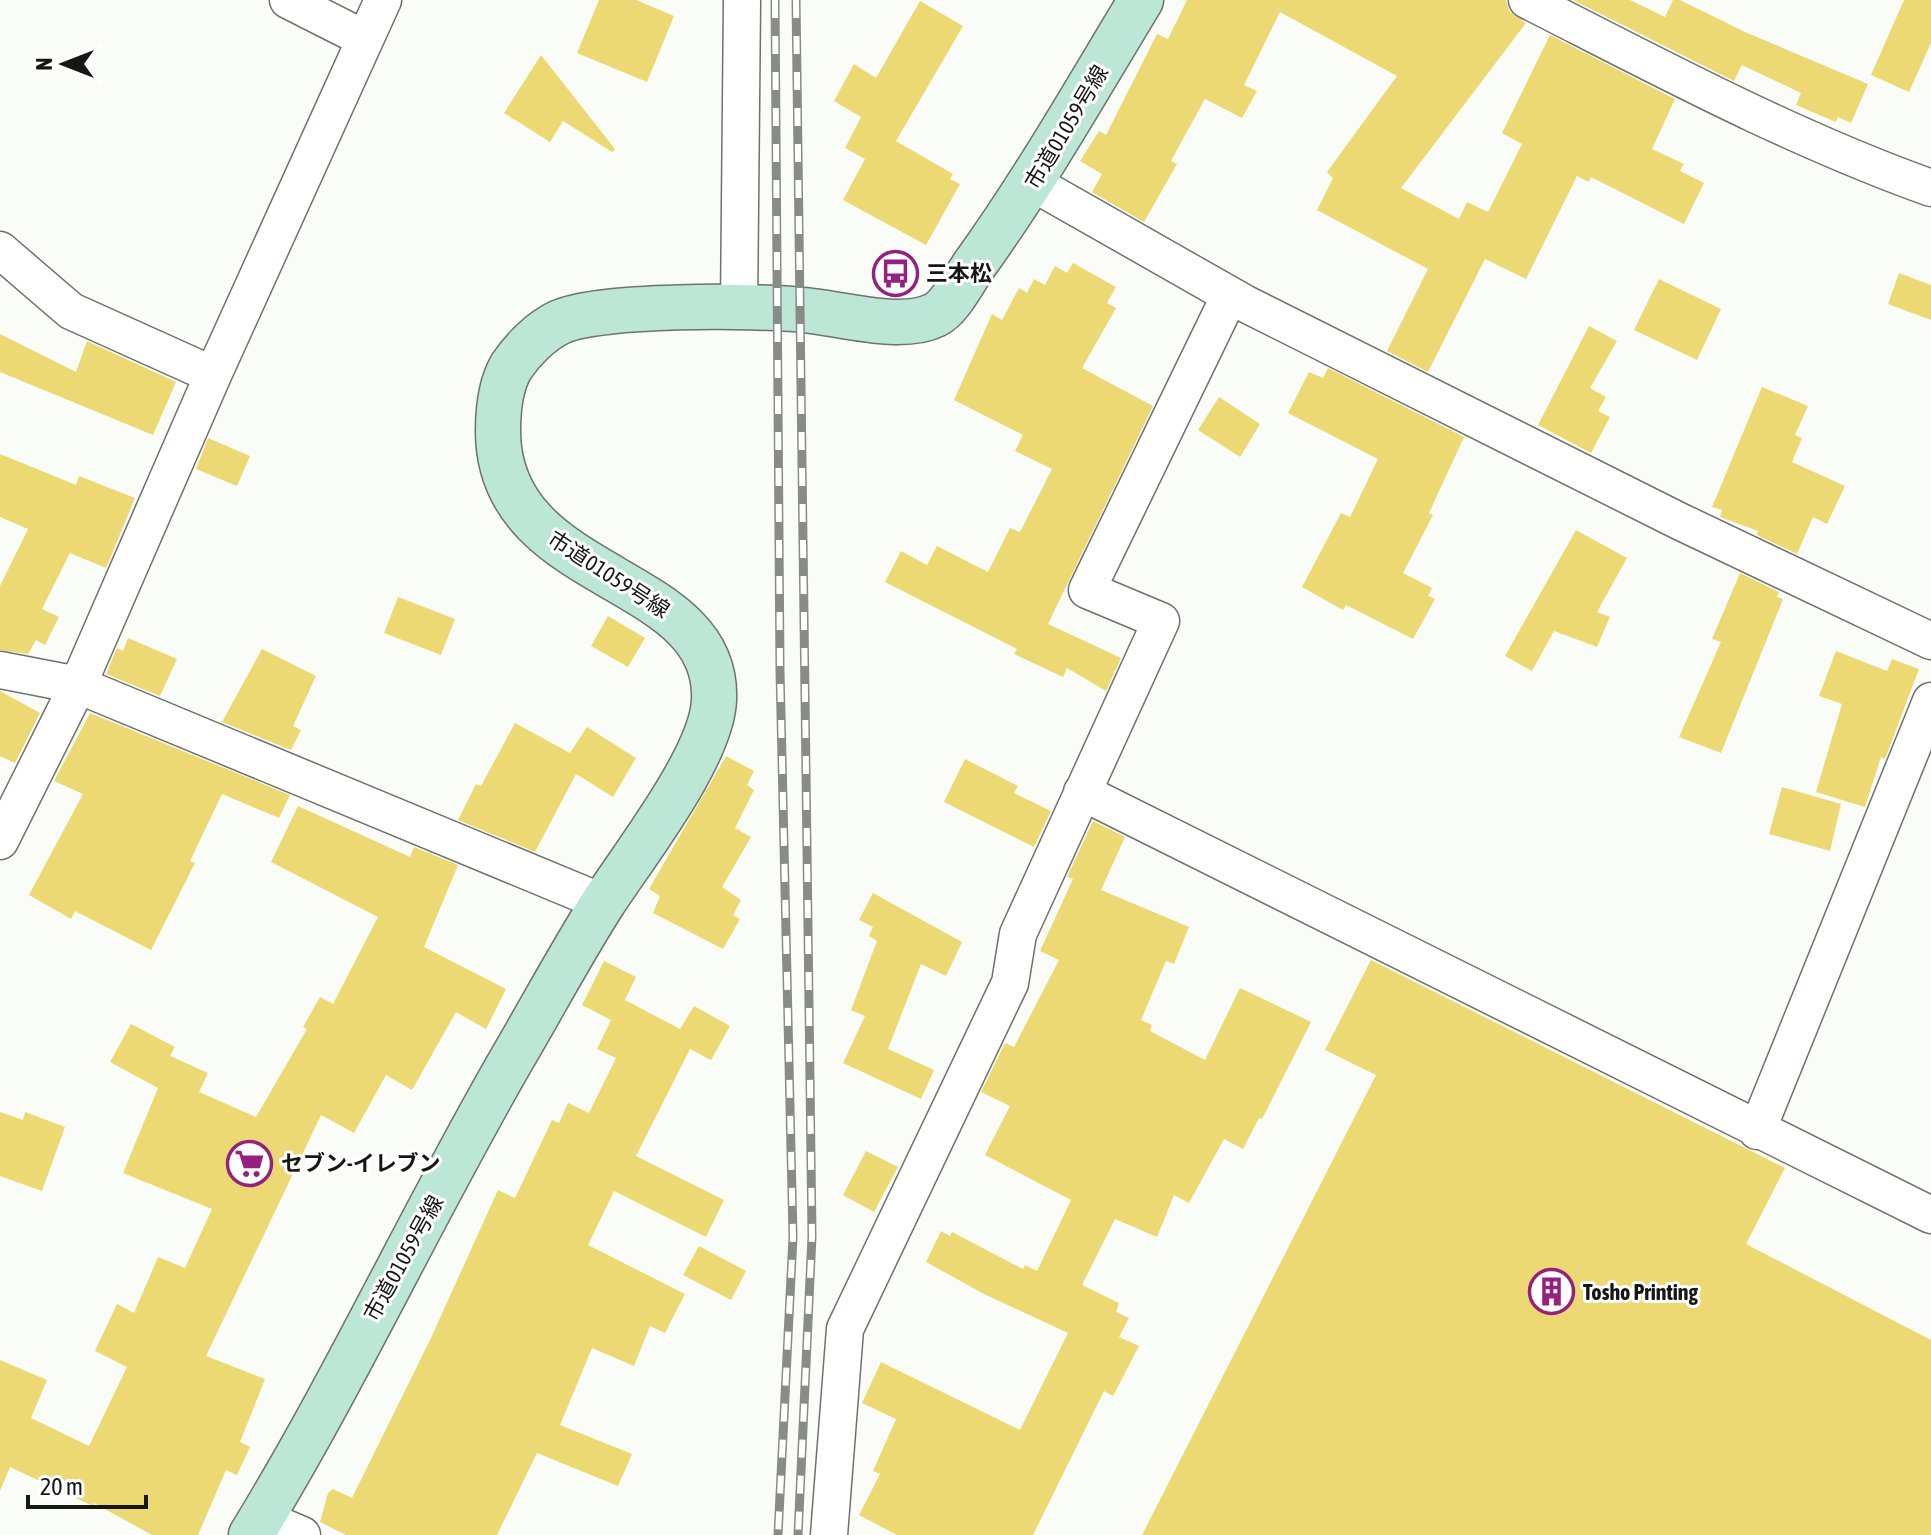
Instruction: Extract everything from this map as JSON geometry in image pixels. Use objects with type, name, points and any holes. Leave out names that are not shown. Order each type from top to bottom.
[{"type":"street","points":[[288,0],[365,39]]},
{"type":"street","points":[[0,841],[78,685],[213,375],[383,0]]},
{"type":"street","points":[[739,308],[742,0]]},
{"type":"street","points":[[1527,0],[1731,103],[1869,166],[1931,188]]},
{"type":"street","name":"市道01059号線","points":[[256,1526],[510,1063],[604,903],[659,824],[699,746],[714,709],[709,659],[679,620],[570,553],[519,508],[498,454],[502,388],[512,367],[543,331],[565,319],[643,311],[739,308],[800,309],[910,323],[940,314],[1033,183],[1131,4]]},
{"type":"street","points":[[1033,183],[1230,295],[1679,521],[1931,641]]},
{"type":"street","points":[[0,250],[71,311],[213,375]]},
{"type":"street","points":[[829,1535],[845,1329],[1010,983],[1018,934],[1161,621],[1087,590],[1230,295]]},
{"type":"street","points":[[0,670],[78,685],[604,903]]},
{"type":"street","points":[[1757,1131],[1931,701]]},
{"type":"street","points":[[1082,792],[1757,1131],[1931,1215]]},
{"type":"street","points":[[256,1526],[302,1535]]},
{"type":"building","points":[[599,0],[636,0],[674,16],[647,82],[577,53]]},
{"type":"building","points":[[1187,0],[1506,0],[1510,12],[1526,23],[1401,188],[1459,219],[1467,202],[1488,212],[1522,144],[1502,133],[1550,35],[1675,99],[1652,149],[1684,164],[1680,171],[1704,183],[1684,224],[1591,177],[1589,182],[1577,176],[1526,279],[1485,259],[1428,372],[1387,351],[1428,269],[1317,210],[1333,178],[1327,172],[1397,76],[1280,12],[1244,85],[1257,91],[1242,118],[1205,99],[1171,161],[1177,164],[1144,222],[1092,192],[1102,174],[1080,161],[1099,131],[1106,135],[1157,34],[1168,39]]},
{"type":"building","points":[[1573,0],[1630,0],[1665,17],[1673,0],[1680,0],[1745,32],[1868,84],[1851,123],[1838,117],[1836,122],[1796,105],[1801,93],[1742,65],[1734,81]]},
{"type":"building","points":[[1904,0],[1931,0],[1931,43],[1909,92],[1871,75]]},
{"type":"building","points":[[920,1],[963,26],[896,141],[953,174],[950,179],[960,184],[926,245],[843,200],[865,159],[845,148],[861,117],[834,101],[854,64],[876,78]]},
{"type":"building","points":[[541,55],[615,149],[612,152],[563,121],[550,142],[504,113]]},
{"type":"building","points":[[1073,263],[1116,287],[1107,303],[1116,308],[1082,368],[1153,406],[1048,624],[1121,658],[1106,691],[1067,668],[1063,677],[1014,654],[1017,649],[885,582],[901,551],[927,565],[937,546],[988,572],[1010,528],[1020,532],[1052,469],[1015,451],[1023,435],[954,400],[992,314],[1002,320],[1019,288],[1027,293],[1034,279],[1045,285],[1055,266],[1067,273]]},
{"type":"building","points":[[1899,273],[1931,285],[1931,320],[1888,304]]},
{"type":"building","points":[[1659,279],[1721,309],[1697,360],[1634,330]]},
{"type":"building","points":[[1589,326],[1617,341],[1590,388],[1606,397],[1598,411],[1610,417],[1591,453],[1538,425]]},
{"type":"building","points":[[0,334],[76,372],[87,341],[176,382],[153,435],[0,372]]},
{"type":"building","points":[[1328,368],[1464,437],[1429,513],[1433,515],[1403,573],[1432,588],[1428,596],[1435,599],[1413,639],[1346,605],[1343,610],[1302,587],[1341,513],[1350,517],[1378,459],[1288,413],[1309,372],[1323,378]]},
{"type":"building","points":[[1762,387],[1808,406],[1795,435],[1802,438],[1792,462],[1845,486],[1827,524],[1813,517],[1797,554],[1757,535],[1758,531],[1720,517],[1722,510],[1712,507]]},
{"type":"building","points":[[1219,397],[1260,424],[1240,457],[1198,430]]},
{"type":"building","points":[[208,438],[250,456],[237,486],[196,469]]},
{"type":"building","points":[[0,454],[76,485],[79,476],[135,498],[106,568],[70,553],[42,609],[59,617],[45,645],[36,640],[28,654],[0,650],[0,586],[28,529],[0,517]]},
{"type":"building","points":[[1576,530],[1627,558],[1597,612],[1610,617],[1597,647],[1554,631],[1532,671],[1505,656]]},
{"type":"building","points":[[1740,573],[1779,592],[1777,597],[1783,599],[1721,753],[1679,737],[1721,642],[1712,639]]},
{"type":"building","points":[[398,597],[455,619],[441,655],[384,633]]},
{"type":"building","points":[[608,616],[645,638],[628,667],[591,646]]},
{"type":"building","points":[[128,638],[177,659],[160,696],[106,674],[117,648],[123,651]]},
{"type":"building","points":[[262,649],[316,676],[293,726],[301,730],[291,750],[222,722]]},
{"type":"building","points":[[1836,651],[1887,671],[1892,659],[1919,669],[1885,759],[1881,757],[1865,807],[1816,792],[1842,704],[1819,696]]},
{"type":"building","points":[[0,691],[40,713],[15,763],[0,756]]},
{"type":"building","points":[[90,713],[290,795],[279,818],[222,794],[190,861],[195,863],[151,950],[75,911],[71,919],[29,895],[83,794],[54,781]]},
{"type":"building","points":[[515,723],[570,753],[587,727],[636,758],[613,797],[576,774],[535,852],[458,820],[476,784],[481,786]]},
{"type":"building","points":[[726,756],[754,771],[747,785],[754,790],[735,828],[751,837],[722,887],[741,900],[733,915],[740,919],[723,949],[653,913],[660,896],[649,889]]},
{"type":"building","points":[[965,759],[1018,786],[1014,793],[1051,811],[1034,847],[944,802]]},
{"type":"building","points":[[1782,787],[1841,804],[1830,851],[1769,834]]},
{"type":"building","points":[[298,806],[410,857],[414,847],[458,865],[424,947],[506,989],[486,1029],[456,1012],[412,1090],[386,1075],[354,1133],[321,1115],[206,1356],[265,1379],[240,1442],[250,1447],[237,1475],[226,1470],[198,1535],[152,1535],[94,1503],[93,1506],[10,1467],[0,1491],[0,1360],[47,1380],[31,1418],[89,1446],[127,1367],[95,1351],[117,1304],[134,1313],[158,1257],[185,1268],[212,1209],[123,1173],[158,1088],[110,1062],[131,1024],[175,1047],[170,1056],[208,1073],[199,1092],[256,1117],[307,1029],[303,1027],[320,997],[333,1004],[378,917],[271,862]]},
{"type":"building","points":[[1093,821],[1125,837],[1101,890],[1189,927],[1174,964],[1166,961],[1141,1020],[1152,1025],[1150,1031],[1205,1060],[1240,988],[1311,1022],[1262,1119],[1259,1118],[1243,1149],[1224,1139],[1189,1203],[1174,1195],[1157,1237],[1115,1219],[1082,1285],[1119,1303],[1116,1312],[1129,1318],[1119,1337],[1139,1346],[1113,1396],[1104,1391],[1033,1535],[897,1535],[859,1515],[880,1474],[873,1471],[896,1419],[862,1403],[881,1362],[1020,1430],[1068,1333],[984,1294],[926,1262],[941,1231],[950,1236],[952,1232],[1023,1269],[1025,1265],[1037,1271],[1071,1200],[985,1155],[1010,1106],[981,1092],[1005,1043],[1014,1047],[1059,960],[1040,951],[1073,879],[1067,877]]},
{"type":"building","points":[[873,893],[962,942],[946,976],[921,964],[888,1049],[934,1070],[921,1099],[843,1063],[865,1016],[851,1010],[877,941],[869,936],[873,927],[859,920]]},
{"type":"building","name":"Tosho Printing","points":[[1371,960],[1785,1168],[1746,1244],[1931,1340],[1931,1535],[1142,1535],[1376,1075],[1325,1050]]},
{"type":"building","points":[[604,961],[636,977],[625,1000],[680,1029],[694,1006],[730,1026],[711,1060],[690,1049],[636,1156],[724,1200],[706,1237],[614,1191],[588,1245],[685,1294],[665,1333],[650,1326],[634,1366],[592,1348],[560,1425],[632,1454],[618,1486],[537,1453],[497,1535],[346,1535],[320,1522],[328,1493],[333,1489],[352,1498],[430,1340],[498,1190],[515,1198],[552,1120],[559,1123],[568,1103],[589,1113],[616,1058],[597,1049],[611,1020],[582,1005]]},
{"type":"building","points":[[0,1112],[23,1120],[25,1112],[65,1127],[42,1191],[0,1176]]},
{"type":"building","points":[[866,1151],[898,1167],[874,1212],[843,1195]]},
{"type":"building","points":[[699,1246],[746,1271],[731,1300],[683,1275]]},
{"type":"railway","points":[[775,0],[780,671],[793,1237],[778,1535]]},
{"type":"railway","points":[[796,0],[812,1236],[798,1535]]},
{"type":"place","name":"三本松","points":[[895,273]]},
{"type":"place","name":"セブン-イレブン","points":[[250,1163]]},
{"type":"place","name":"Tosho Printing","points":[[1552,1292]]}]
